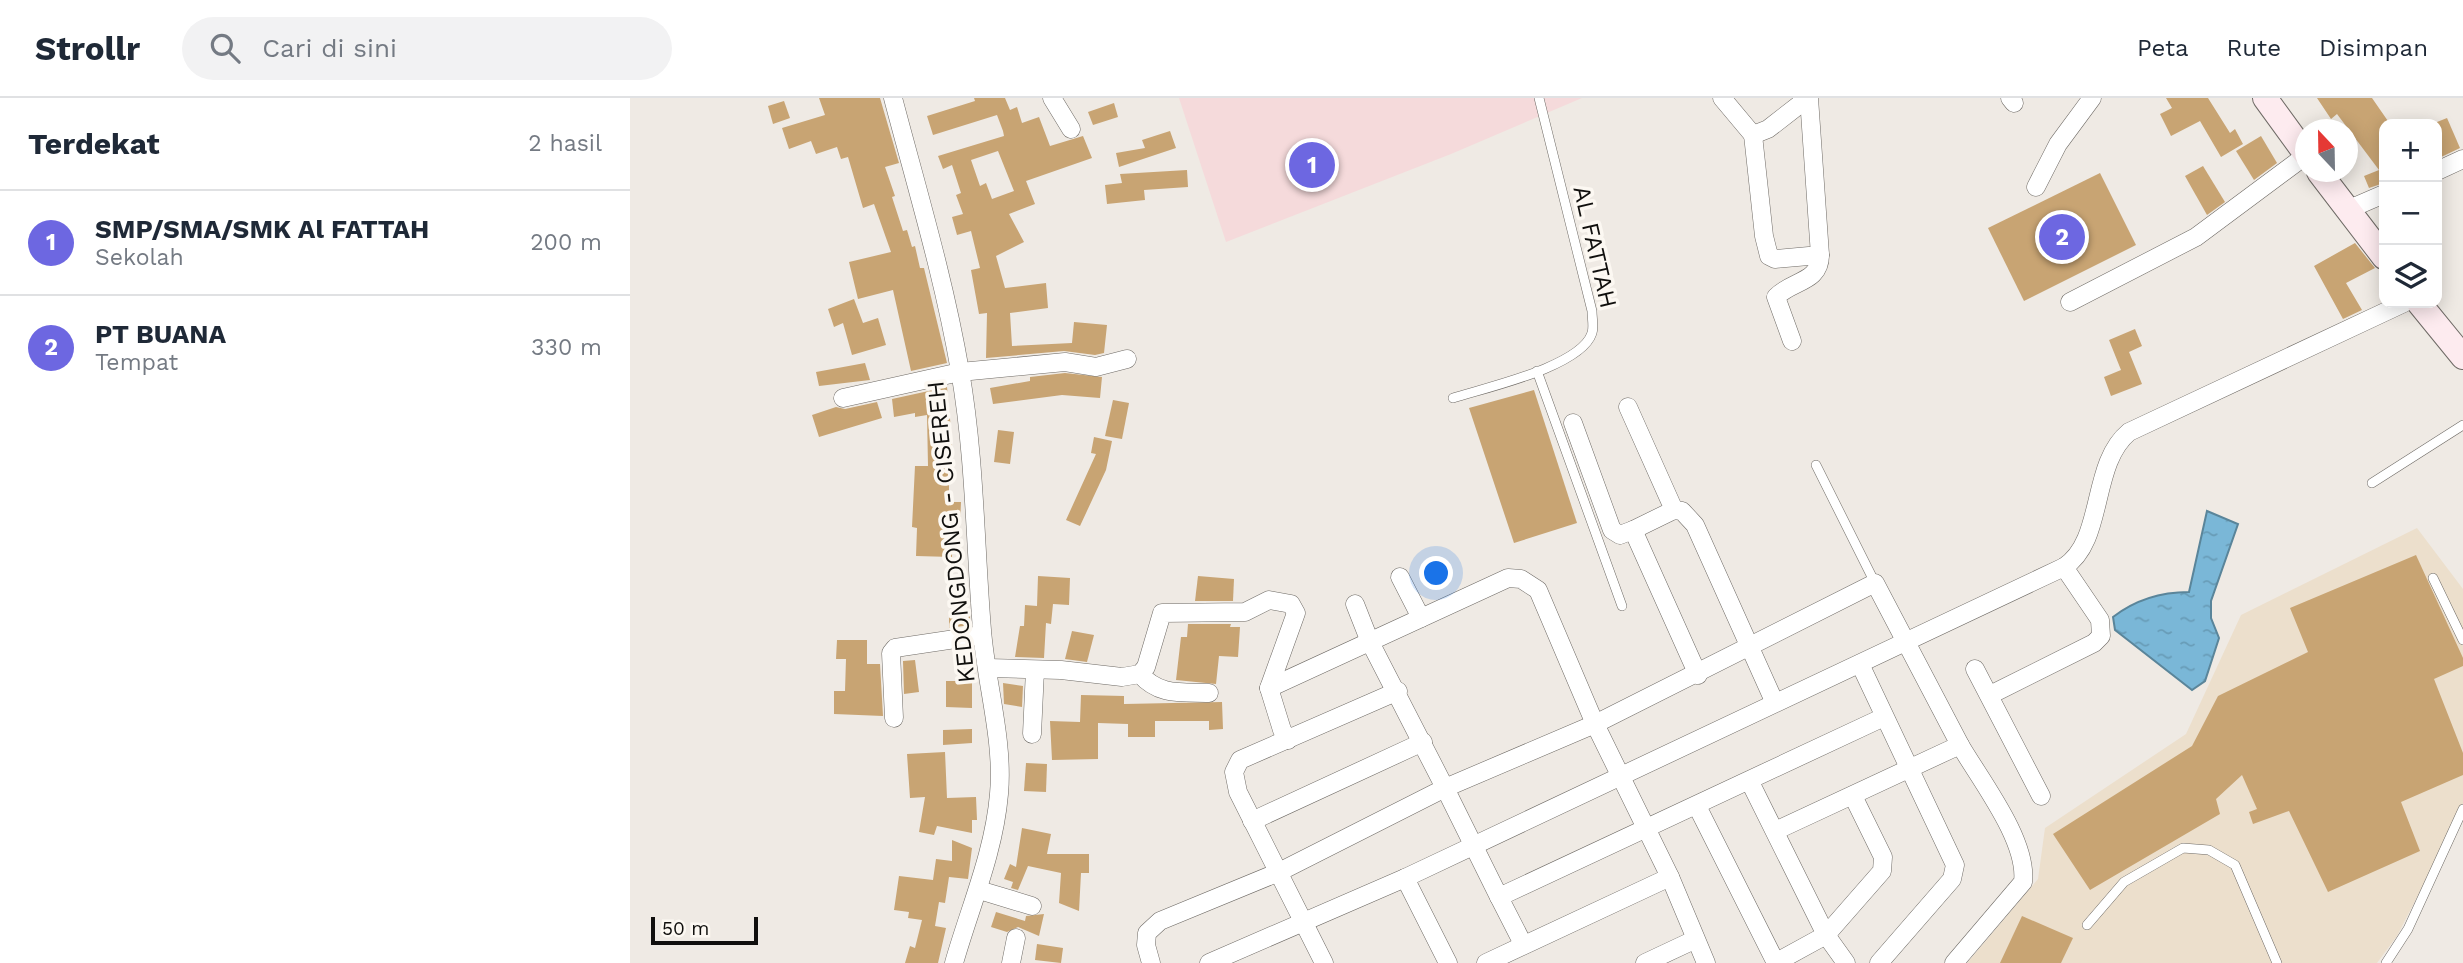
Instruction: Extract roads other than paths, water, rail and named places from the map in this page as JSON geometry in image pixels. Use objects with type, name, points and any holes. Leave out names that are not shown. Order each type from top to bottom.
[{"type":"street","name":"KEDONGDONG - CISEREH","points":[[893,98],[936,252],[960,372],[973,472],[982,635],[988,668],[1000,792],[979,890],[954,963]]},
{"type":"street","points":[[1052,98],[1071,129]]},
{"type":"street","points":[[1722,98],[1753,135],[1764,236],[1769,256],[1775,259],[1820,255]]},
{"type":"street","points":[[1753,135],[1768,129],[1809,98]]},
{"type":"street","points":[[1792,341],[1775,298],[1781,291],[1812,277],[1818,271],[1820,255],[1809,98]]},
{"type":"street","points":[[2265,98],[2295,141]]},
{"type":"street","points":[[2036,187],[2058,144],[2088,100]]},
{"type":"street","points":[[2442,169],[2463,159]]},
{"type":"street","points":[[2070,302],[2160,258],[2196,237],[2295,163]]},
{"type":"street","points":[[2326,182],[2379,251]]},
{"type":"street","points":[[2347,211],[2379,196]]},
{"type":"street","points":[[1209,963],[1405,878],[1623,776],[1774,701],[1860,664],[2064,567],[2077,559],[2087,542],[2094,506],[2117,442],[2129,432],[2392,308]]},
{"type":"street","points":[[2423,308],[2463,357]]},
{"type":"street","points":[[843,398],[960,372],[1065,362],[1096,367],[1127,359]]},
{"type":"street","points":[[1628,407],[1674,510]]},
{"type":"street","points":[[1573,423],[1612,530],[1620,535],[1674,510],[1682,511],[1695,525],[1774,701]]},
{"type":"street","points":[[1633,530],[1698,675]]},
{"type":"street","points":[[1990,695],[2094,643],[2101,636],[2100,620],[2064,567]]},
{"type":"street","points":[[1400,577],[1421,618]]},
{"type":"street","points":[[1269,688],[1508,578],[1521,579],[1538,590],[1595,724],[1623,776],[1670,877],[1694,940],[1706,963]]},
{"type":"street","points":[[1151,963],[1146,944],[1147,933],[1160,921],[1279,872],[1445,788],[1595,724],[1698,675],[1875,583],[1908,641],[1960,745],[2018,846],[2025,869],[2023,882],[1954,963]]},
{"type":"street","points":[[988,668],[1122,677],[1140,674],[1146,667],[1162,613],[1245,612],[1276,600],[1291,604],[1296,613],[1269,688],[1282,730],[1288,740]]},
{"type":"street","points":[[1356,604],[1370,642],[1398,691],[1471,845],[1523,944]]},
{"type":"street","points":[[894,718],[891,653],[895,648],[982,635]]},
{"type":"street","points":[[1860,664],[1950,851],[1955,872],[1879,963]]},
{"type":"street","points":[[1975,668],[2040,796]]},
{"type":"street","points":[[1032,734],[1035,670]]},
{"type":"street","points":[[1140,674],[1153,688],[1163,692],[1209,693]]},
{"type":"street","points":[[1324,963],[1233,782],[1234,772],[1240,760],[1398,691]]},
{"type":"street","points":[[1499,897],[1750,782],[1884,717]]},
{"type":"street","points":[[1252,821],[1423,742]]},
{"type":"street","points":[[1775,831],[1960,745]]},
{"type":"street","points":[[1750,782],[1826,935],[1846,963]]},
{"type":"street","points":[[1697,806],[1776,963],[1826,935],[1882,871],[1884,863],[1853,796]]},
{"type":"street","points":[[1486,963],[1670,877]]},
{"type":"street","points":[[1405,878],[1448,963]]},
{"type":"street","points":[[979,890],[1032,906]]},
{"type":"street","points":[[1011,963],[1016,938]]},
{"type":"street","points":[[1645,963],[1694,940]]},
{"type":"lane","name":"AL FATTAH","points":[[1452,398],[1561,361],[1583,347],[1592,333],[1592,312],[1542,99]]},
{"type":"lane","points":[[1537,371],[1622,606]]},
{"type":"lane","points":[[2372,483],[2463,425]]},
{"type":"lane","points":[[1816,465],[1875,583]]},
{"type":"lane","points":[[2432,578],[2463,640]]},
{"type":"lane","points":[[2386,963],[2408,929],[2463,808]]},
{"type":"lane","points":[[2087,925],[2124,882],[2183,848],[2210,850],[2235,864],[2277,963]]},
{"type":"water","points":[[2207,511],[2238,524],[2211,601],[2211,618],[2219,638],[2205,681],[2192,690],[2115,630],[2113,617],[2149,598],[2189,592]]},
{"type":"place","name":"SMP/SMA/SMK Al FATTAH","points":[[1312,165]]},
{"type":"place","name":"PT BUANA","points":[[2062,237]]}]
